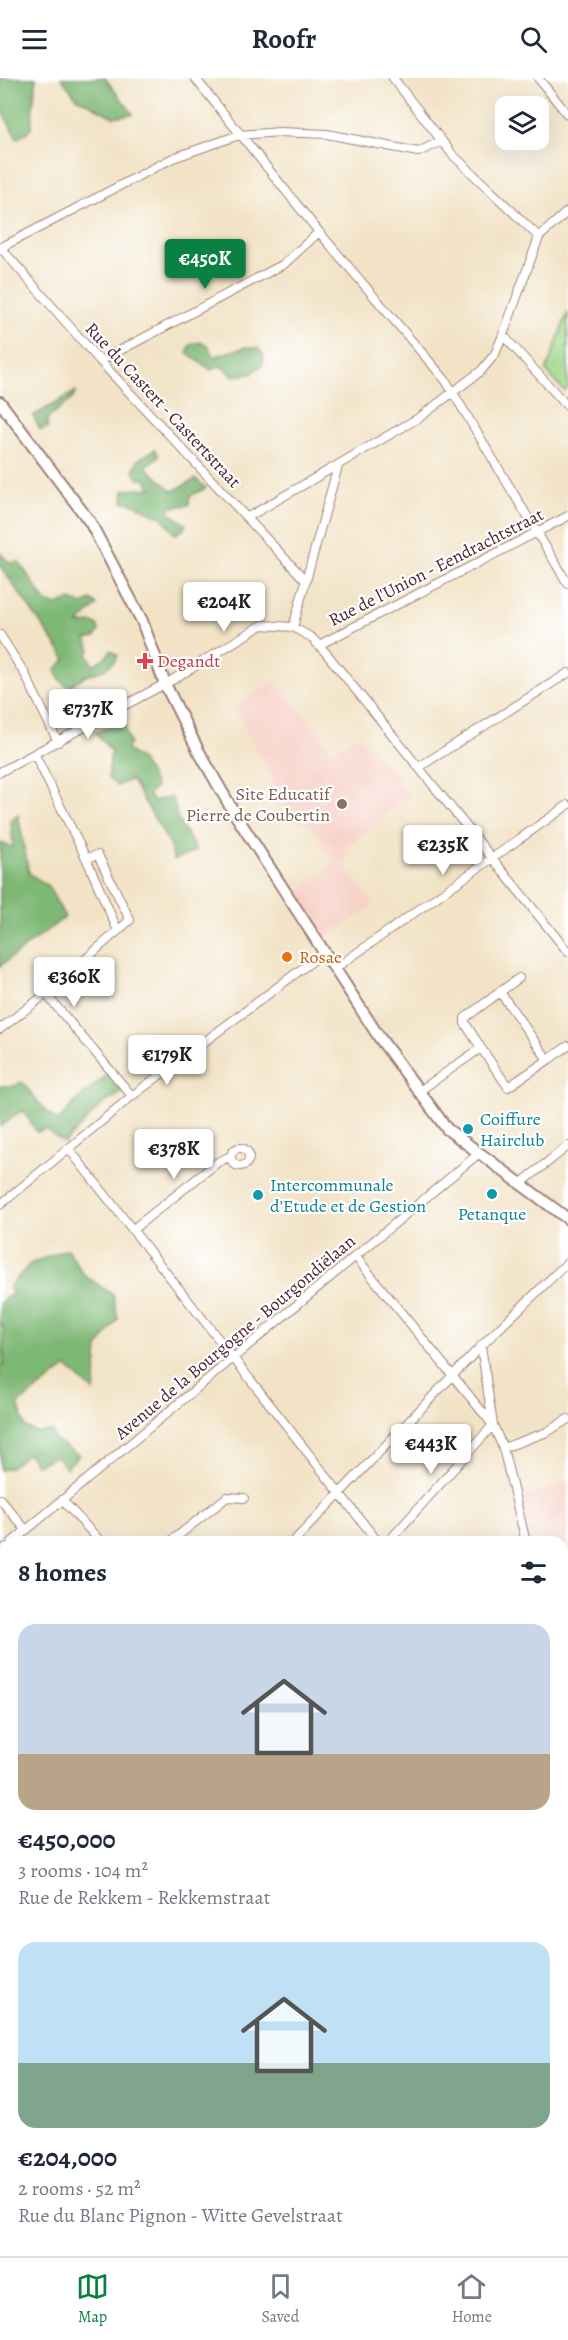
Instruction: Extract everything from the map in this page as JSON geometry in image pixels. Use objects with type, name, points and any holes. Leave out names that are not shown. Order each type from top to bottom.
[{"type":"street","points":[[195,78],[319,232],[454,392],[568,584]]},
{"type":"street","points":[[393,78],[452,154],[538,237]]},
{"type":"street","points":[[538,78],[568,115]]},
{"type":"street","points":[[0,248],[173,158],[239,135],[280,132],[327,134],[418,152],[442,141]]},
{"type":"street","points":[[248,517],[420,417],[486,365],[503,335],[538,237],[568,211]]},
{"type":"street","points":[[100,361],[284,264],[319,232]]},
{"type":"street","name":"Rue du Castert - Castertstraat","points":[[0,248],[100,361],[306,581]]},
{"type":"street","points":[[503,335],[568,407]]},
{"type":"street","points":[[0,402],[90,522],[142,621],[165,684],[227,801],[323,953],[418,1092],[447,1130],[477,1155],[568,1219]]},
{"type":"street","points":[[293,627],[339,466]]},
{"type":"street","name":"Rue de l'Union - Eendrachtstraat","points":[[319,645],[568,516]]},
{"type":"street","points":[[0,772],[165,684],[261,625],[293,627],[319,645],[419,767],[490,859],[568,952]]},
{"type":"street","points":[[0,635],[25,674],[58,742]]},
{"type":"street","points":[[419,767],[568,673]]},
{"type":"street","points":[[35,755],[86,858],[118,931]]},
{"type":"street","points":[[334,969],[568,805]]},
{"type":"street","points":[[0,1029],[46,994],[130,920],[98,855],[86,858]]},
{"type":"street","points":[[0,1205],[132,1096],[323,953]]},
{"type":"street","points":[[519,978],[465,1018],[481,1048],[508,1087],[568,1046]]},
{"type":"street","points":[[500,992],[548,1060]]},
{"type":"street","points":[[46,994],[132,1096]]},
{"type":"street","points":[[418,1092],[481,1048]]},
{"type":"street","points":[[520,1184],[568,1146]]},
{"type":"street","points":[[69,1149],[373,1536]]},
{"type":"street","name":"Avenue de la Bourgogne - Bourgondiëlaan","points":[[19,1536],[477,1155]]},
{"type":"street","points":[[132,1230],[218,1162],[231,1156]]},
{"type":"street","points":[[355,1257],[493,1425]]},
{"type":"street","points":[[299,1536],[481,1346],[568,1262]]},
{"type":"street","points":[[481,1346],[493,1425],[503,1448],[525,1536]]},
{"type":"street","points":[[503,1448],[547,1432],[568,1419]]},
{"type":"street","points":[[393,1536],[493,1425]]},
{"type":"street","points":[[178,1536],[227,1497],[243,1498]]},
{"type":"street","points":[[0,1499],[26,1530]]},
{"type":"street","points":[[62,1500],[95,1536]]},
{"type":"shaded area","name":"Site Educatif Pierre de Coubertin","points":[[274,681],[294,701],[332,752],[358,734],[410,796],[345,849],[349,855],[344,863],[374,905],[324,939],[293,894],[335,864],[309,822],[296,822],[290,813],[234,708]]},
{"type":"shaded area","points":[[568,1481],[568,1536],[527,1536],[518,1500]]},
{"type":"green space","points":[[0,78],[36,78],[31,129],[17,139],[0,107]]},
{"type":"green space","points":[[61,78],[105,78],[133,114],[113,117],[77,98]]},
{"type":"green space","points":[[568,312],[568,389],[564,391],[546,371]]},
{"type":"green space","points":[[199,342],[208,345],[213,357],[245,347],[258,348],[264,356],[263,364],[251,374],[233,376],[221,366],[211,370],[187,353],[190,345]]},
{"type":"green space","points":[[76,391],[73,398],[47,419],[48,428],[40,430],[33,416]]},
{"type":"green space","points":[[155,449],[159,456],[146,467],[173,491],[196,479],[206,488],[190,496],[189,505],[171,507],[169,512],[186,525],[182,531],[175,534],[162,517],[123,502],[124,490],[151,488],[144,477],[139,480],[133,470],[139,459]]},
{"type":"green space","points":[[0,553],[10,563],[19,562],[46,602],[56,605],[71,600],[82,605],[91,600],[97,605],[78,624],[93,623],[98,626],[99,631],[95,637],[86,639],[90,649],[88,654],[93,665],[106,657],[111,650],[118,656],[108,667],[81,679],[69,688],[59,679],[56,669],[66,659],[0,566]]},
{"type":"green space","points":[[123,721],[130,744],[126,749],[142,761],[156,787],[148,794],[153,801],[171,797],[179,821],[196,851],[174,860],[169,843],[131,779],[117,786],[108,778],[111,751],[95,733]]},
{"type":"green space","points":[[18,815],[29,873],[48,886],[65,917],[0,966],[0,843],[13,847],[11,821]]},
{"type":"green space","points":[[107,1075],[123,1092],[104,1103],[64,1143],[45,1129],[37,1132],[23,1110],[0,1127],[0,1086],[14,1086],[22,1082],[43,1108],[58,1121],[77,1100]]},
{"type":"green space","points":[[67,1249],[84,1275],[113,1295],[118,1319],[98,1347],[94,1392],[67,1367],[18,1404],[25,1427],[36,1432],[52,1431],[55,1440],[79,1455],[66,1468],[56,1456],[36,1465],[28,1453],[11,1467],[0,1470],[0,1368],[4,1365],[4,1329],[0,1321],[0,1302],[12,1293],[10,1286],[30,1264]]},
{"type":"green space","points":[[0,1321],[4,1329],[4,1365],[0,1368]]},
{"type":"place","name":"Degandt","points":[[145,661]]},
{"type":"place","name":"Site Educatif Pierre de Coubertin","points":[[342,804]]},
{"type":"place","name":"Rosae","points":[[287,957]]},
{"type":"place","name":"Coiffure Hairclub","points":[[468,1129]]},
{"type":"place","name":"Petanque","points":[[492,1194]]},
{"type":"place","name":"Intercommunale d’Etude et de Gestion","points":[[258,1195]]}]
